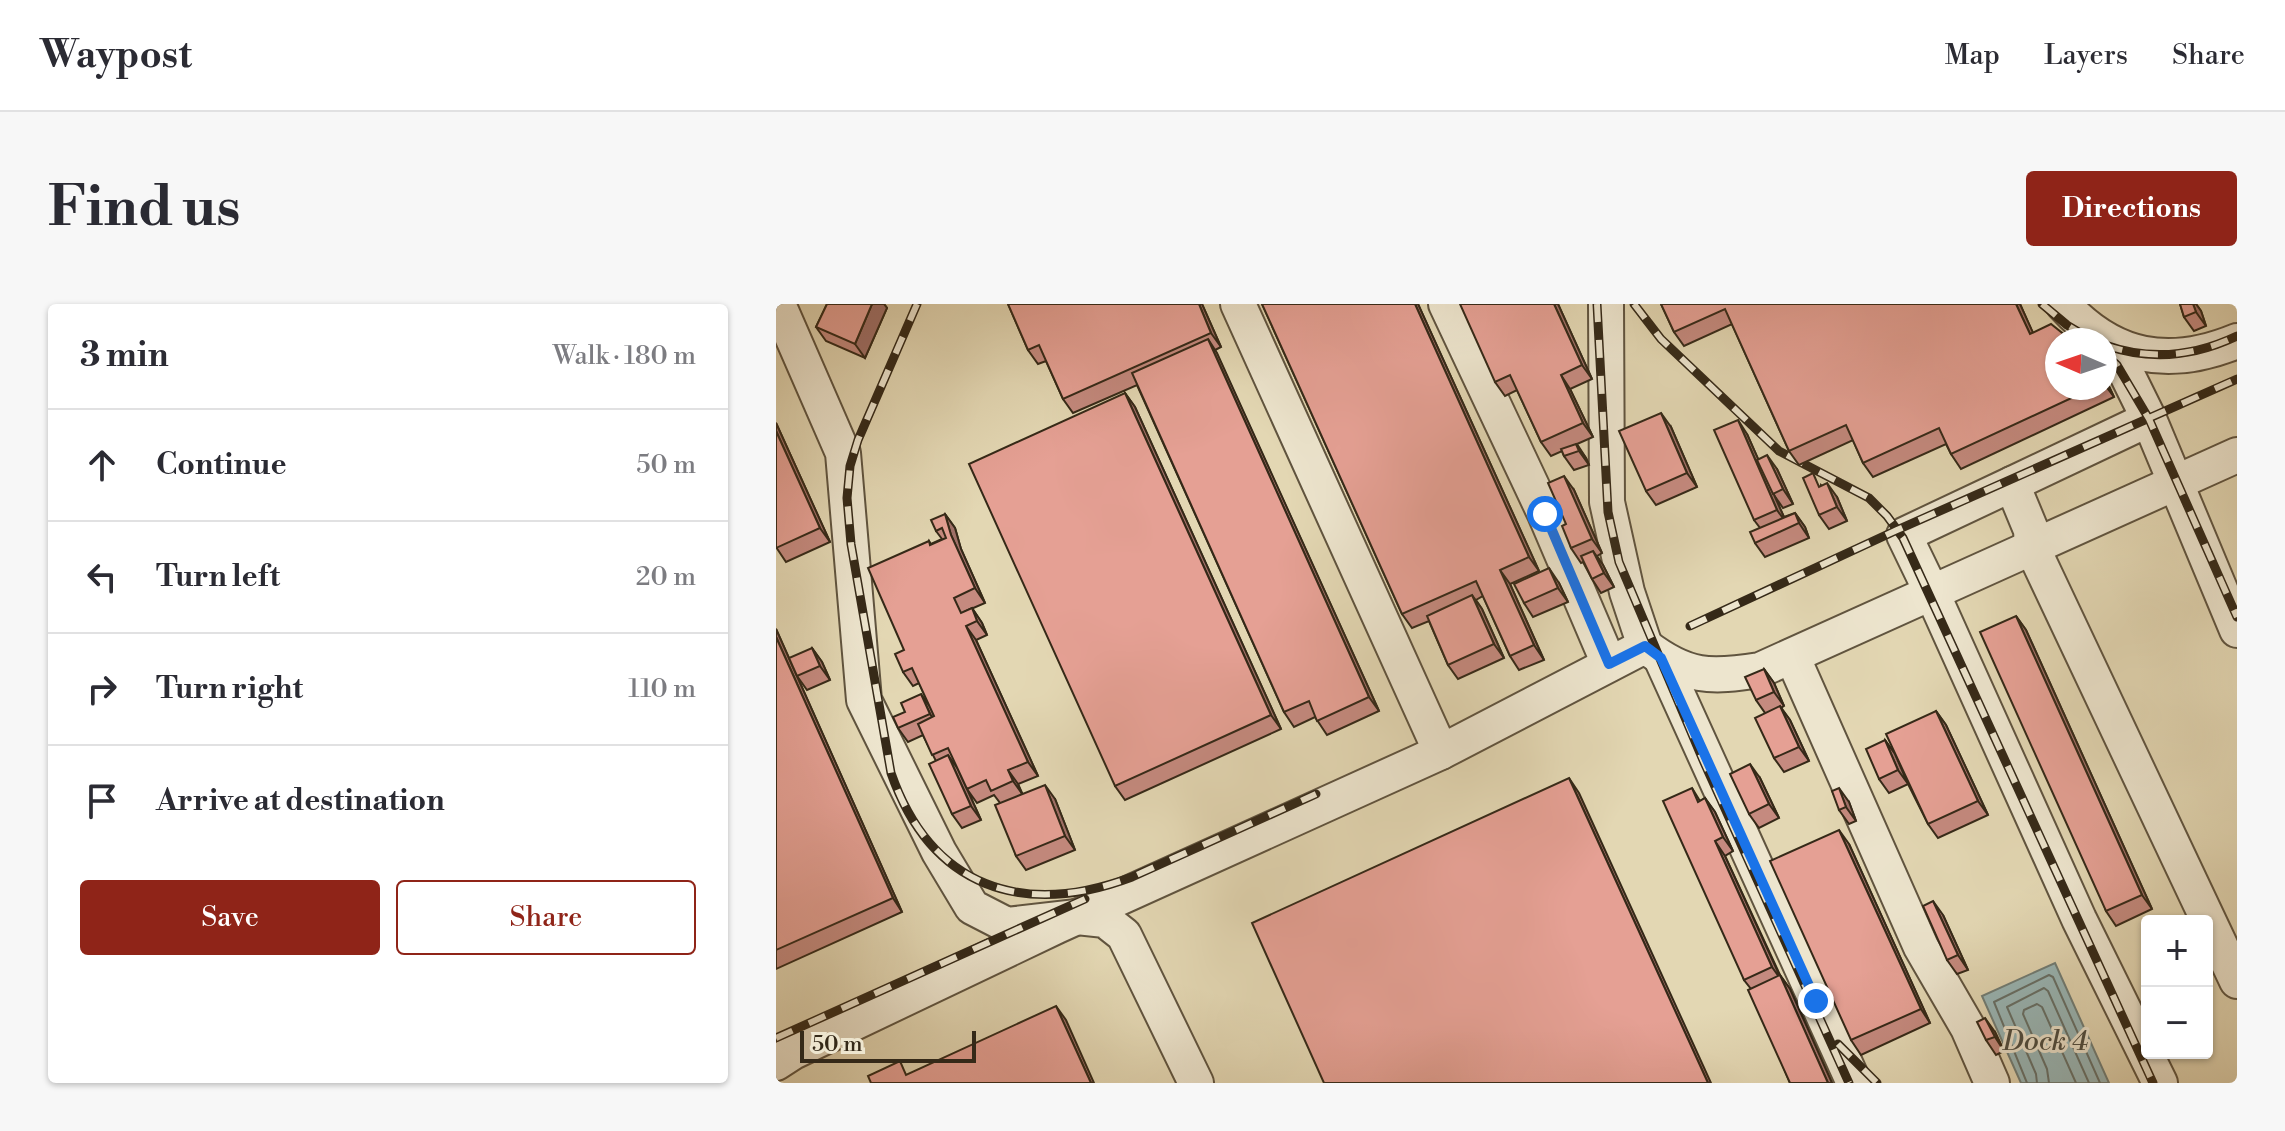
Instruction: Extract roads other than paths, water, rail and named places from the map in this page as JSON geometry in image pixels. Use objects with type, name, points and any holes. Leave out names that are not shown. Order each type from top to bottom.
[{"type":"lane","points":[[778,304],[843,453],[864,700],[939,852],[972,907],[1007,925],[1077,917],[1105,920],[1124,935],[1196,1083]]},
{"type":"lane","points":[[1238,304],[1441,752]]},
{"type":"lane","points":[[1446,304],[1545,514],[1609,664]]},
{"type":"lane","points":[[1606,304],[1607,502],[1627,592],[1854,1083]]},
{"type":"lane","points":[[2063,304],[2089,328]]},
{"type":"lane","points":[[2117,345],[2161,358],[2210,352],[2237,341]]},
{"type":"lane","points":[[2117,354],[2177,482],[2237,630]]},
{"type":"lane","points":[[2149,419],[1904,535],[2079,919],[2160,1083]]},
{"type":"lane","points":[[783,1083],[776,1066],[807,1045],[1077,917],[1441,752],[1609,664],[1653,652],[1686,670],[1718,677],[1760,670],[2237,455]]},
{"type":"lane","points":[[2012,484],[2031,530],[2032,547],[2237,981]]},
{"type":"lane","points":[[1792,656],[1921,947],[1968,1028],[1992,1083]]},
{"type":"water","name":"Dock 4","points":[[2055,963],[2109,1083],[2021,1083],[1982,996]]},
{"type":"railway","points":[[917,304],[858,440],[850,466],[847,498],[851,544],[891,773],[908,812],[930,844],[956,867],[986,884],[1018,892],[1054,894],[1092,889],[1132,877],[1316,794]]},
{"type":"railway","points":[[1597,304],[1608,512],[1619,562],[1703,760],[1849,1083]]},
{"type":"railway","points":[[1634,304],[1661,339],[1779,451],[1869,498],[1903,538],[2153,1083]]},
{"type":"railway","points":[[2042,304],[2072,328]]},
{"type":"railway","points":[[2117,349],[2172,354],[2205,348],[2237,336]]},
{"type":"railway","points":[[2117,365],[2149,419],[2237,617]]},
{"type":"railway","points":[[1690,626],[2237,379]]},
{"type":"railway","points":[[776,1038],[1085,899]]},
{"type":"railway","points":[[1838,1044],[1877,1083]]}]
